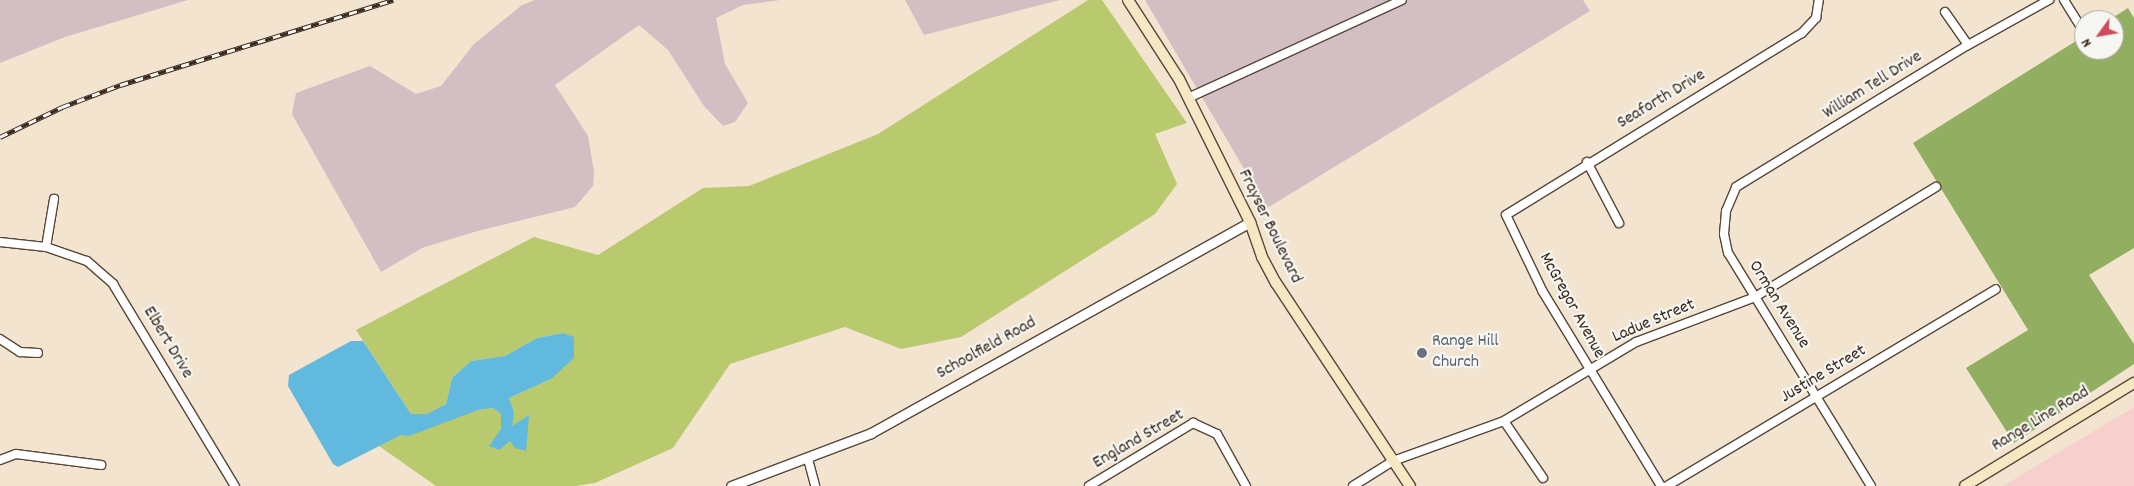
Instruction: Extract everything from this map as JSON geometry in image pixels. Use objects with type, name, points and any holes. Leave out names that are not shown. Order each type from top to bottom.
[{"type":"main road","name":"Frayser Boulevard","points":[[1128,0],[1188,98],[1250,222],[1262,258],[1276,283],[1410,486]]},
{"type":"main road","name":"Range Line Road","points":[[1965,486],[2134,383]]},
{"type":"street","points":[[1188,98],[1393,2],[1402,0]]},
{"type":"street","name":"Seaforth Drive","points":[[1506,215],[1587,162],[1802,33],[1816,18],[1819,0]]},
{"type":"street","name":"William Tell Drive","points":[[1726,211],[1736,187],[1968,45],[2050,0]]},
{"type":"street","points":[[2064,0],[2074,16]]},
{"type":"street","points":[[1945,12],[1968,45]]},
{"type":"street","points":[[1587,162],[1619,223]]},
{"type":"street","name":"Ladue Street","points":[[1352,486],[1393,461],[1504,421],[1636,342],[1755,297],[1936,187]]},
{"type":"street","points":[[46,247],[54,199]]},
{"type":"street","name":"Orman Avenue","points":[[1726,211],[1724,234],[1728,252],[1871,486]]},
{"type":"street","name":"McGregor Avenue","points":[[1506,215],[1542,290],[1661,486]]},
{"type":"street","name":"Schoolfield Road","points":[[732,486],[808,459],[871,432],[1250,222]]},
{"type":"street","name":"Elbert Drive","points":[[0,242],[46,247],[87,261],[113,284],[235,486]]},
{"type":"street","name":"Justine Street","points":[[1667,486],[1996,288]]},
{"type":"street","points":[[0,339],[20,352],[38,353]]},
{"type":"street","points":[[1504,421],[1543,478]]},
{"type":"street","name":"England Street","points":[[1090,486],[1193,422],[1217,434],[1246,486]]},
{"type":"street","points":[[0,460],[16,454],[101,465]]},
{"type":"street","points":[[808,459],[815,486]]},
{"type":"shaded area","points":[[0,0],[188,0],[65,37],[0,63]]},
{"type":"shaded area","points":[[535,0],[780,0],[743,5],[716,18],[725,64],[748,103],[735,122],[723,126],[704,106],[668,50],[639,25],[555,85],[588,136],[594,172],[593,186],[575,207],[474,232],[422,248],[381,272],[292,114],[296,93],[370,66],[416,94],[441,86],[474,44],[522,5]]},
{"type":"shaded area","points":[[905,0],[1060,0],[924,35]]},
{"type":"shaded area","points":[[1145,0],[1583,0],[1590,11],[1267,208]]},
{"type":"shaded area","points":[[2134,407],[2134,486],[2003,486]]},
{"type":"green space","points":[[1088,0],[1102,0],[1187,123],[1155,134],[1177,184],[1155,214],[961,337],[901,349],[845,327],[730,364],[673,448],[595,483],[575,486],[436,486],[379,446],[401,435],[478,410],[493,408],[501,414],[501,429],[490,446],[529,415],[512,427],[510,424],[514,412],[509,398],[551,379],[563,333],[537,338],[505,356],[471,361],[452,378],[446,404],[427,414],[411,414],[356,330],[534,237],[598,255],[703,188],[749,186],[878,134]]},
{"type":"green space","points":[[2128,8],[2134,18],[2134,248],[2089,275],[2134,344],[2134,364],[2014,443],[1966,368],[2028,330],[1913,143],[2074,42],[2074,60],[2124,60],[2124,11]]},
{"type":"water","points":[[563,333],[574,337],[574,358],[551,379],[509,398],[514,412],[512,426],[529,415],[526,451],[515,448],[510,441],[499,450],[489,446],[501,429],[501,414],[493,408],[478,410],[409,436],[401,435],[338,467],[333,464],[288,386],[289,375],[351,341],[363,341],[411,414],[427,414],[446,404],[452,378],[471,361],[505,356],[537,338]]},
{"type":"railway","points":[[0,137],[62,107],[120,85],[393,0]]},
{"type":"place","name":"Range Hill Church","points":[[1422,353]]}]
